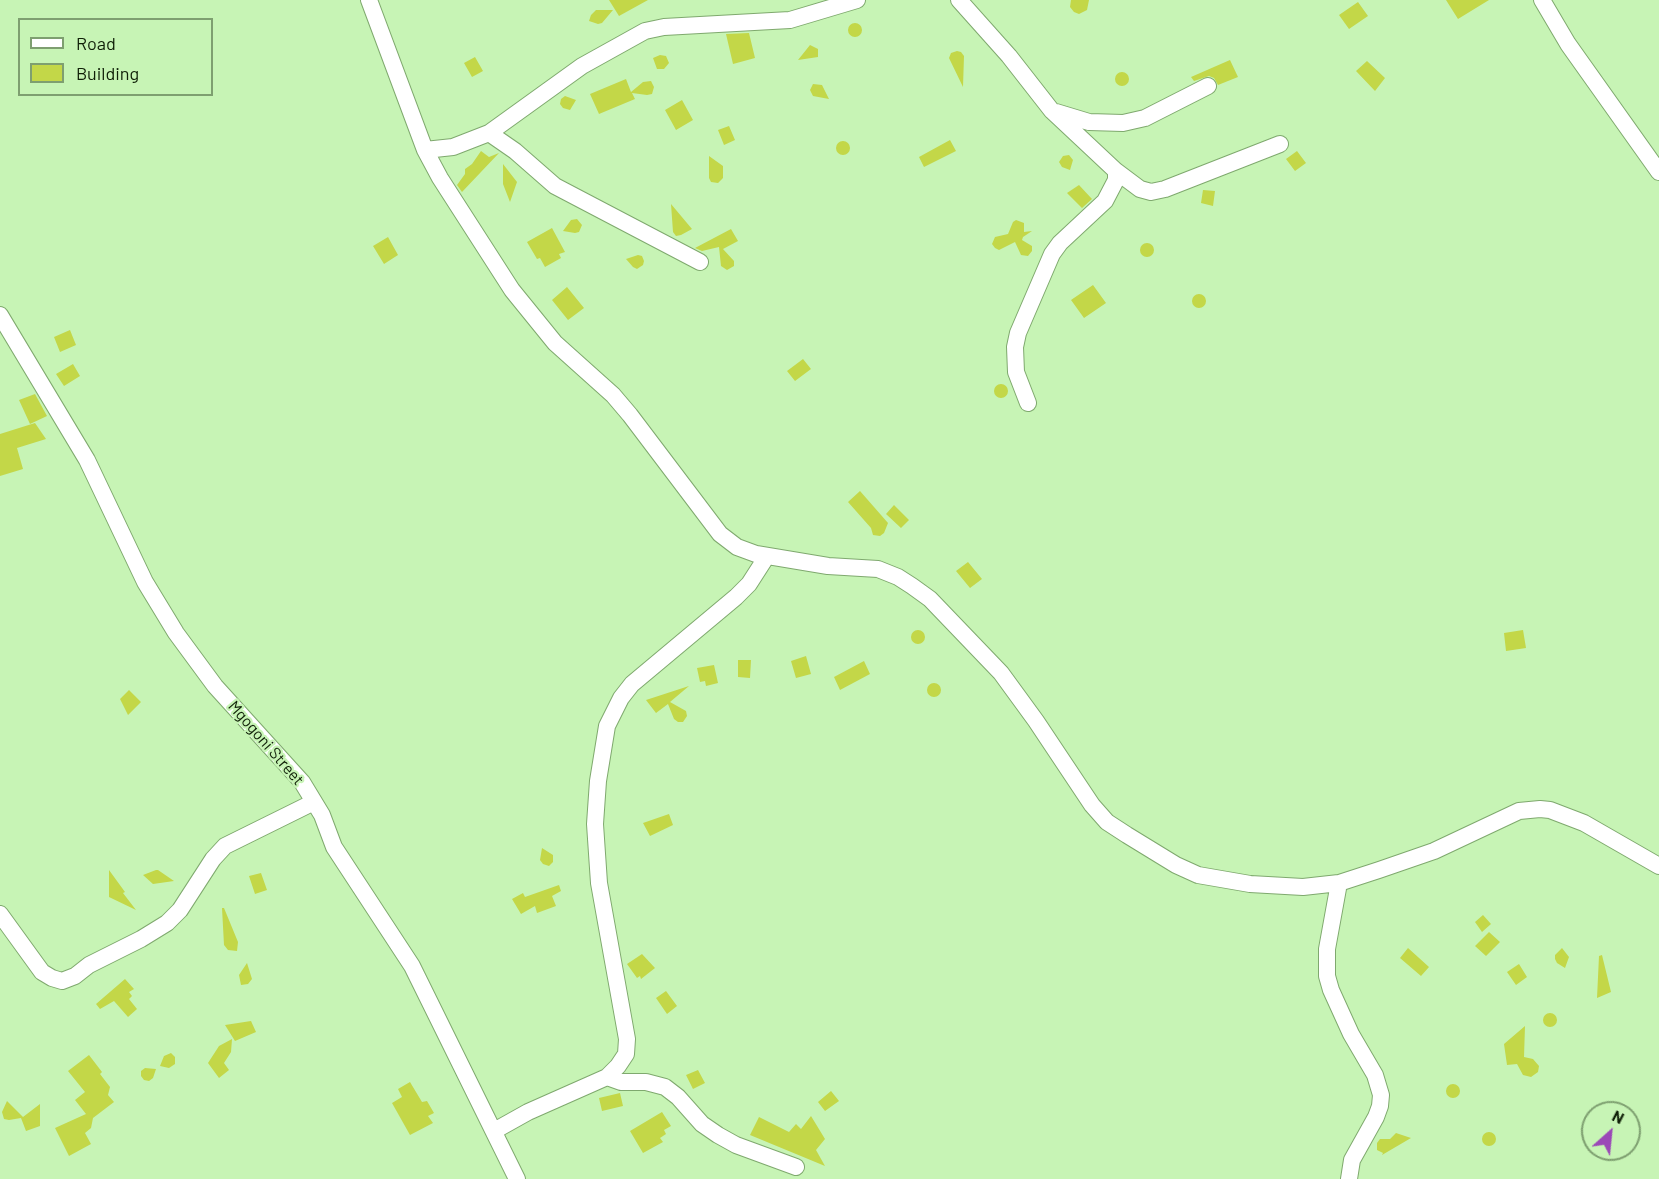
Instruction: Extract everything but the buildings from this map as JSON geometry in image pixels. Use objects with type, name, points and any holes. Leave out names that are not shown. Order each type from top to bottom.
[{"type":"street","points":[[369,0],[425,150],[440,178],[512,290],[555,343],[613,395],[720,534],[737,547],[766,556],[849,568],[878,569],[898,577],[930,599],[1001,673],[1092,805],[1107,822],[1160,856],[1198,875],[1221,880],[1280,886],[1303,887],[1339,883],[1434,851],[1505,817],[1528,809],[1550,810],[1584,823],[1659,866]]},
{"type":"street","points":[[425,150],[453,147],[489,133],[582,66],[645,31],[664,27],[790,20],[857,0]]},
{"type":"street","points":[[959,0],[1009,56],[1052,111],[1116,171],[1140,189],[1151,192],[1165,189],[1280,144]]},
{"type":"street","points":[[1542,0],[1568,44],[1659,172]]},
{"type":"street","points":[[1052,111],[1089,122],[1123,123],[1145,118],[1208,86]]},
{"type":"street","points":[[489,133],[555,186],[700,262]]},
{"type":"street","points":[[1028,402],[1016,372],[1015,347],[1018,333],[1052,254],[1060,243],[1105,201],[1116,180],[1116,171]]},
{"type":"street","name":"Mgogoni Street","points":[[0,315],[87,460],[145,582],[176,633],[215,686],[302,782],[322,815],[334,847],[412,966],[517,1179]]},
{"type":"street","points":[[494,1131],[528,1112],[607,1077],[626,1054],[627,1039],[598,883],[595,824],[598,781],[607,726],[621,698],[632,684],[750,584],[766,556]]},
{"type":"street","points":[[0,914],[42,972],[62,981],[75,976],[89,965],[167,923],[180,910],[213,859],[225,846],[314,802]]},
{"type":"street","points":[[1339,883],[1327,949],[1328,976],[1331,990],[1351,1034],[1375,1075],[1381,1095],[1376,1117],[1352,1160],[1349,1179]]},
{"type":"street","points":[[607,1077],[621,1082],[646,1082],[665,1087],[678,1097],[702,1124],[718,1136],[796,1167]]}]
